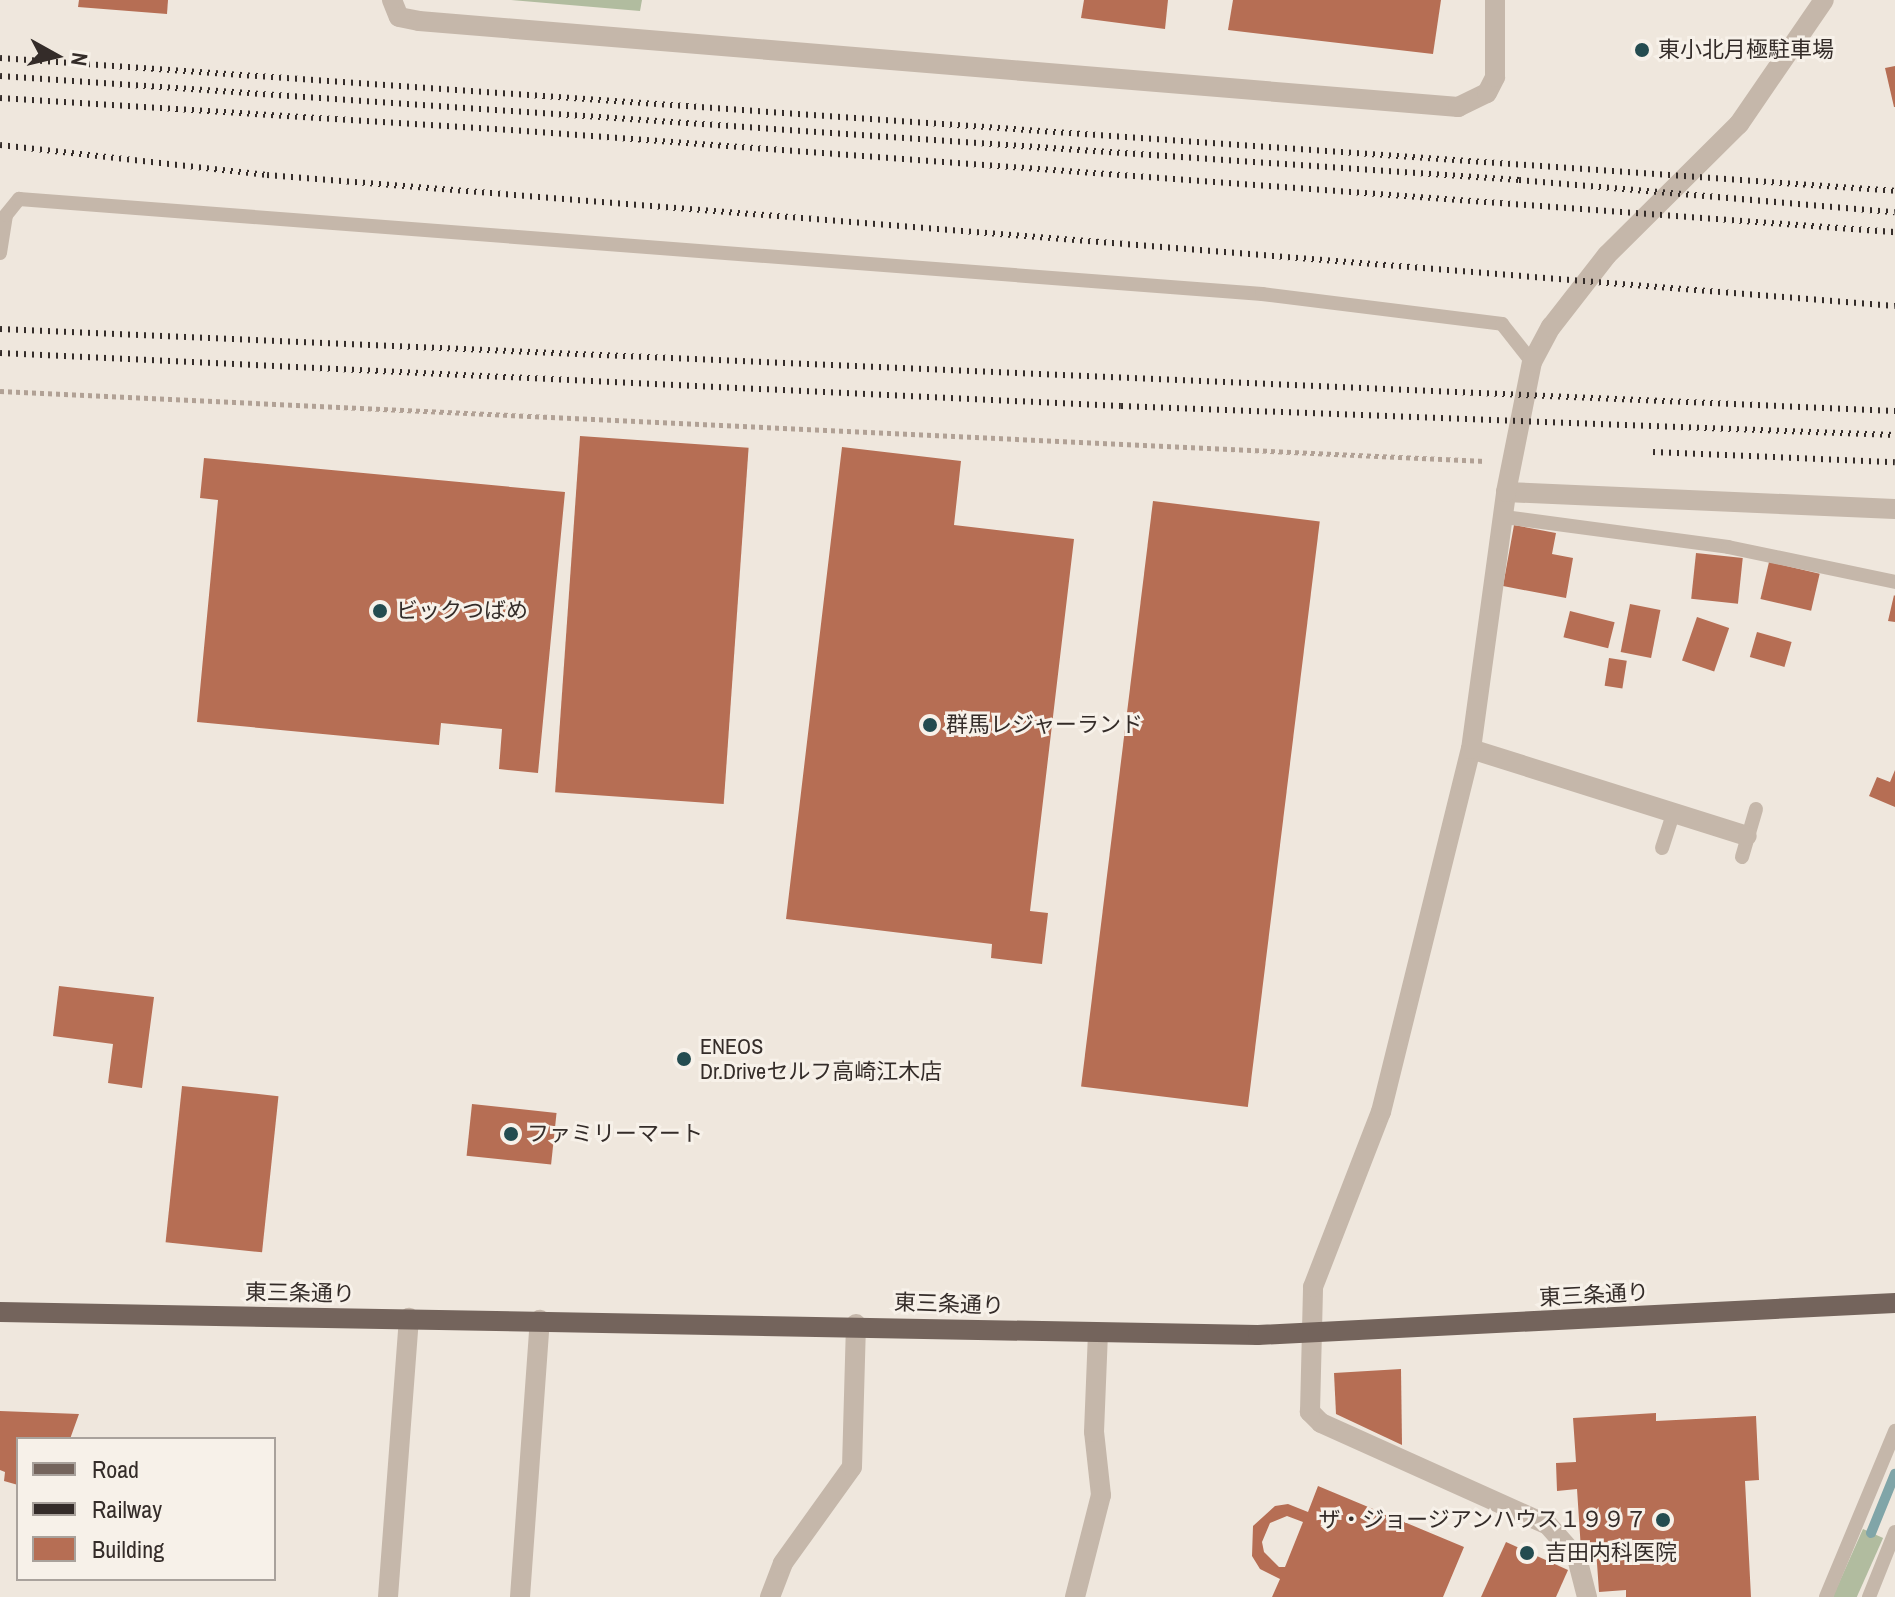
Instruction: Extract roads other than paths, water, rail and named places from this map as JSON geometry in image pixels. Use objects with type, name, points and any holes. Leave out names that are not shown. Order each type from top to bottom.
[{"type":"main road","name":"東三条通り","points":[[0,1312],[856,1324],[1098,1334],[1310,1334],[1895,1303]]},
{"type":"street","points":[[392,0],[399,17],[419,21],[1458,107],[1487,93],[1495,77],[1495,0]]},
{"type":"street","points":[[1587,1597],[1577,1558],[1548,1525],[1321,1423],[1310,1412],[1313,1287],[1395,1063],[1471,749],[1506,492],[1532,362],[1551,327],[1607,255],[1739,124],[1824,0]]},
{"type":"street","points":[[1506,492],[1895,509]]},
{"type":"street","points":[[1471,749],[1747,836]]},
{"type":"street","points":[[388,1597],[409,1318]]},
{"type":"street","points":[[520,1597],[540,1320]]},
{"type":"street","points":[[770,1597],[783,1563],[852,1467],[856,1324]]},
{"type":"street","points":[[1075,1597],[1096,1532],[1101,1495],[1094,1432],[1098,1334]]},
{"type":"lane","points":[[0,253],[6,215],[19,199],[1262,294],[1502,324],[1532,362]]},
{"type":"lane","points":[[1504,517],[1751,551],[1895,582]]},
{"type":"lane","points":[[1742,857],[1756,809]]},
{"type":"lane","points":[[1662,848],[1673,814]]},
{"type":"lane","points":[[1826,1597],[1895,1431]]},
{"type":"lane","points":[[1869,1597],[1895,1532]]},
{"type":"waterway","points":[[1871,1533],[1895,1474]]},
{"type":"railway","points":[[0,58],[1895,191]]},
{"type":"railway","points":[[0,76],[1519,180],[1895,212]]},
{"type":"railway","points":[[0,98],[511,130],[1895,232]]},
{"type":"railway","points":[[0,145],[267,175],[1895,306]]},
{"type":"railway","points":[[0,329],[1895,411]]},
{"type":"railway","points":[[0,353],[1121,406],[1895,435]]},
{"type":"railway","points":[[1653,452],[1895,462]]},
{"type":"place","name":"東小北月極駐車場","points":[[1642,50]]},
{"type":"place","name":"ビックつばめ","points":[[380,611]]},
{"type":"place","name":"群馬レジャーランド","points":[[930,725]]},
{"type":"place","name":"ENEOS Dr.Driveセルフ高崎江木店","points":[[684,1059]]},
{"type":"place","name":"ファミリーマート","points":[[511,1134]]},
{"type":"place","name":"ザ・ジョージアンハウス１９９７","points":[[1663,1520]]},
{"type":"place","name":"吉田内科医院","points":[[1527,1553]]}]
